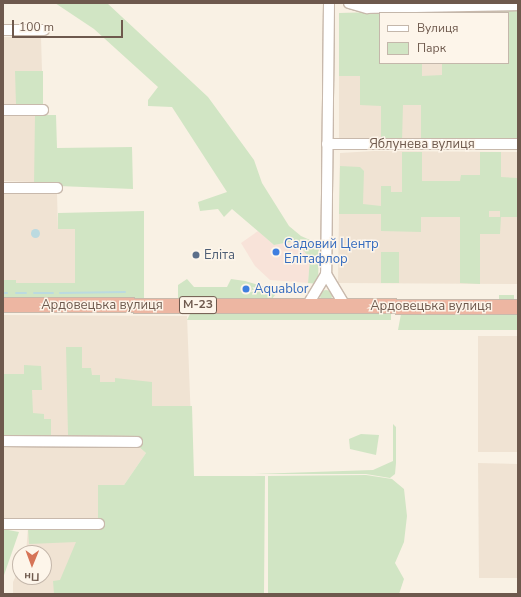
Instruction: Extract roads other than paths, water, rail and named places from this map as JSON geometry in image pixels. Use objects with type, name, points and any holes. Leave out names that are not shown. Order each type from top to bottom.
[{"type":"highway","name":"Ардовецька вулиця","points":[[3,304],[518,307]]},
{"type":"street","points":[[307,306],[326,274],[332,144],[329,3]]},
{"type":"street","points":[[349,3],[367,8],[518,4]]},
{"type":"street","points":[[3,30],[44,30]]},
{"type":"street","points":[[3,110],[43,110]]},
{"type":"street","name":"Яблунева вулиця","points":[[332,144],[518,144]]},
{"type":"street","points":[[3,188],[57,188]]},
{"type":"street","points":[[326,274],[345,306]]},
{"type":"street","points":[[3,442],[138,442]]},
{"type":"street","points":[[3,524],[99,524]]},
{"type":"water","points":[[33,229],[37,229],[39,233],[37,237],[33,237],[31,235],[31,231]]},
{"type":"waterway","points":[[60,293],[125,292]]},
{"type":"waterway","points":[[16,293],[26,293]]},
{"type":"waterway","points":[[34,293],[53,293]]},
{"type":"place","name":"Садовий Центр Елітафлор","points":[[276,252]]},
{"type":"place","name":"Еліта","points":[[196,255]]},
{"type":"place","name":"Aquablor","points":[[246,289]]}]
